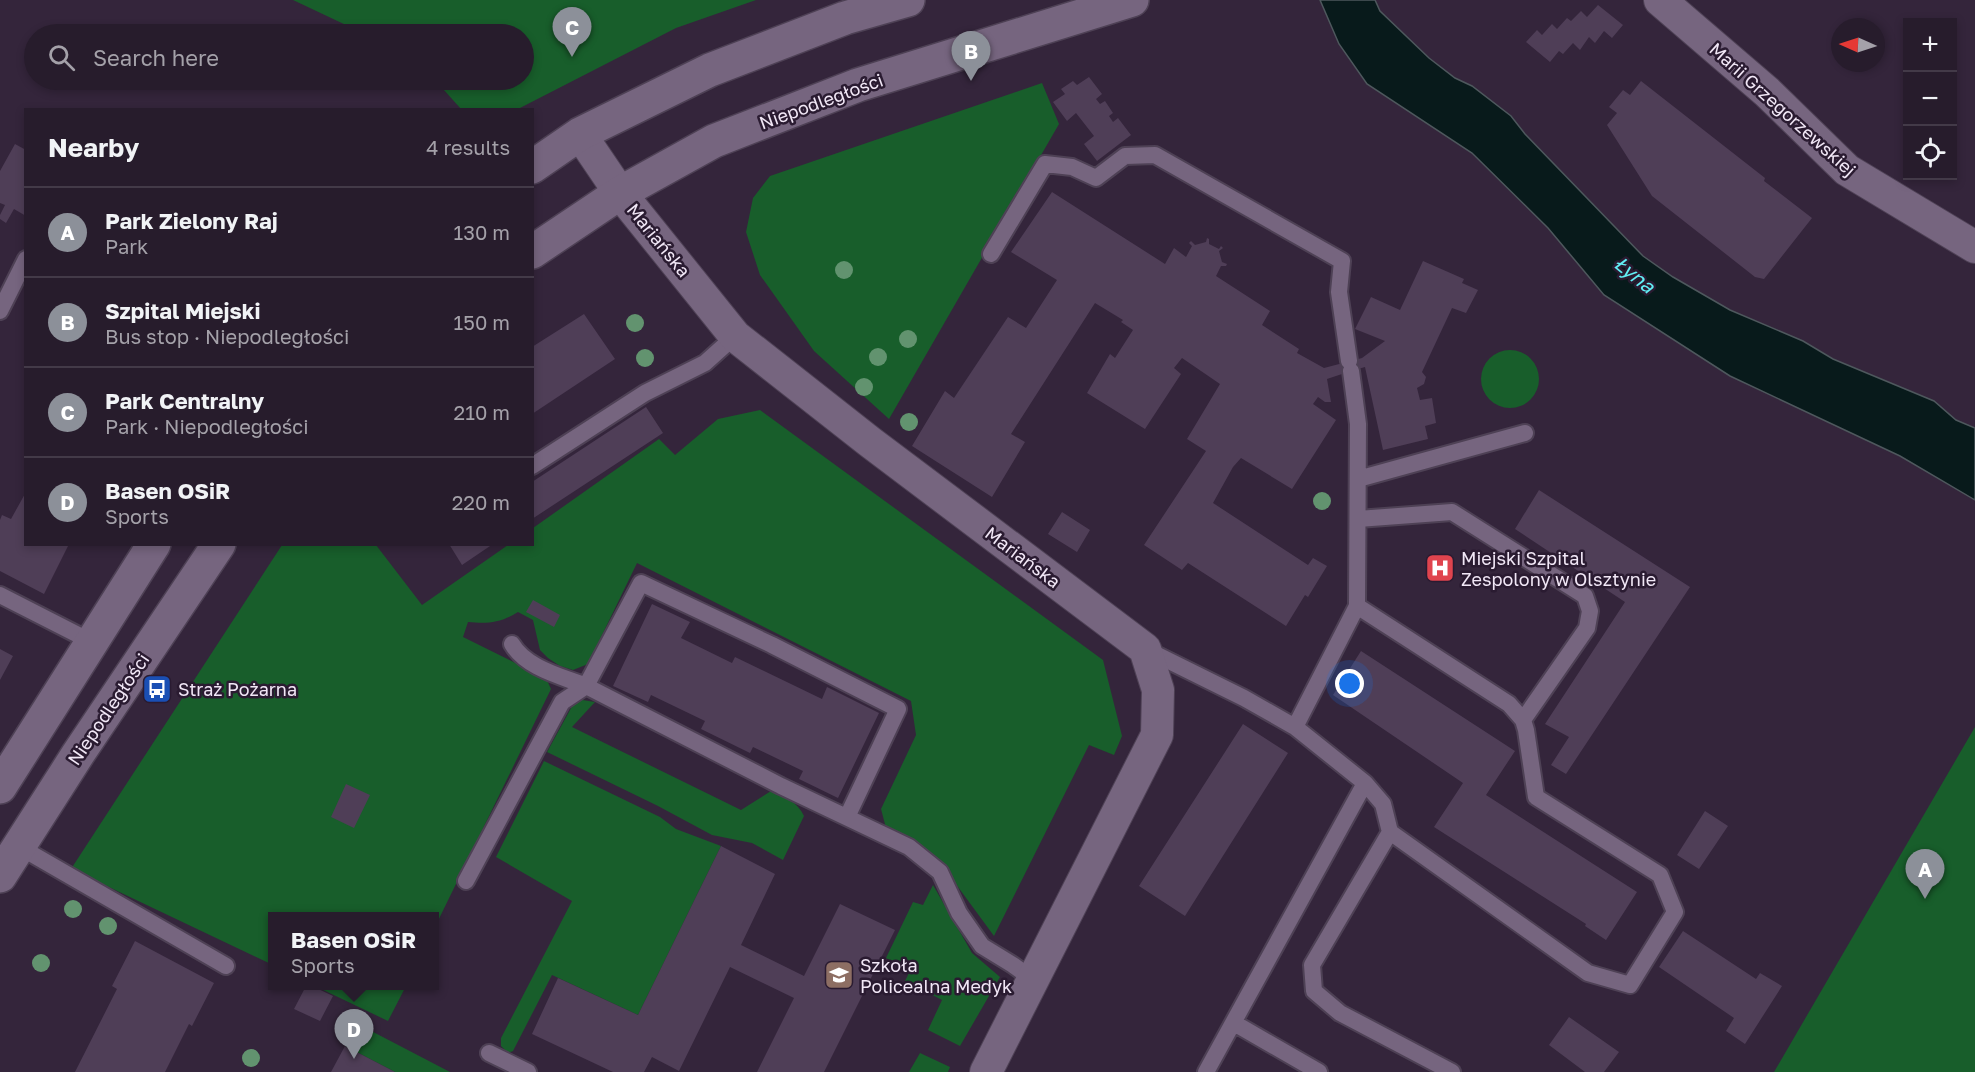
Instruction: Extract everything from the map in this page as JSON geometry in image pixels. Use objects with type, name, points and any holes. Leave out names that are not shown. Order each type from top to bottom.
[{"type":"street","points":[[534,166],[580,134],[710,70],[844,18],[908,0]]},
{"type":"street","name":"Niepodległości","points":[[534,251],[620,193],[714,141],[858,85],[1132,0]]},
{"type":"street","name":"Marii Grzegorzewskiej","points":[[1660,0],[1767,92],[1847,170],[1975,247]]},
{"type":"street","name":"Mariańska","points":[[580,134],[620,193],[735,336],[870,442],[1145,649]]},
{"type":"street","points":[[0,787],[153,546]]},
{"type":"street","name":"Niepodległości","points":[[0,876],[218,546]]},
{"type":"street","points":[[996,1068],[1032,979],[1157,735],[1158,690],[1145,649]]},
{"type":"lane","points":[[991,254],[1046,164],[1072,167],[1096,178],[1125,156],[1155,155],[1342,261],[1338,292],[1358,424],[1358,606],[1295,728]]},
{"type":"lane","points":[[0,311],[24,263]]},
{"type":"lane","points":[[534,465],[645,393],[705,363],[735,336]]},
{"type":"lane","points":[[1358,479],[1525,433]]},
{"type":"lane","points":[[1358,519],[1452,512],[1585,596],[1590,611],[1587,628],[1522,720]]},
{"type":"lane","points":[[466,881],[562,702],[586,686],[641,583],[772,645],[898,709],[847,818]]},
{"type":"lane","points":[[0,595],[92,642]]},
{"type":"lane","points":[[1145,649],[1244,698],[1295,728],[1365,783],[1383,804],[1390,832],[1588,973],[1630,985],[1676,912],[1660,875],[1536,797],[1526,730],[1522,720],[1509,704],[1358,606]]},
{"type":"lane","points":[[513,644],[518,655],[546,671],[586,686],[909,847],[940,872],[959,913],[982,946],[1032,979]]},
{"type":"lane","points":[[1206,1072],[1365,783]]},
{"type":"lane","points":[[1390,832],[1312,965],[1314,991],[1340,1013],[1452,1072]]},
{"type":"lane","points":[[18,846],[226,966]]},
{"type":"lane","points":[[1234,1023],[1319,1072]]},
{"type":"lane","points":[[489,1053],[528,1072]]},
{"type":"green space","points":[[293,0],[756,0],[676,28],[520,108],[460,108],[444,90],[534,90],[534,24],[344,24]]},
{"type":"green space","points":[[1042,83],[1059,124],[889,419],[814,351],[760,275],[746,232],[753,198],[770,176]]},
{"type":"green space","points":[[1504,350],[1516,350],[1531,358],[1539,373],[1539,385],[1531,400],[1516,408],[1504,408],[1489,400],[1481,385],[1481,373],[1489,358]]},
{"type":"green space","points":[[760,410],[1103,660],[1122,736],[1114,755],[1089,745],[994,936],[936,857],[886,828],[881,809],[916,735],[911,701],[637,563],[588,664],[573,670],[560,666],[540,650],[533,620],[518,612],[494,622],[468,622],[463,637],[546,678],[551,689],[439,919],[439,912],[268,912],[268,963],[71,869],[281,546],[377,546],[422,605],[507,546],[534,546],[534,527],[659,439],[675,455],[718,419]]},
{"type":"green space","points":[[576,699],[595,702],[572,727],[741,810],[771,791],[790,800],[804,816],[783,860],[752,843],[712,835],[547,752]]},
{"type":"green space","points":[[1975,727],[1975,1072],[1774,1072]]},
{"type":"green space","points":[[544,761],[660,817],[676,829],[721,846],[638,1015],[552,975],[513,1051],[508,1053],[501,1046],[501,1038],[572,901],[496,857]]},
{"type":"green space","points":[[933,885],[972,953],[1000,977],[960,1046],[928,1030],[942,1000],[905,981],[910,971],[886,958],[913,902],[923,905]]},
{"type":"green space","points":[[323,990],[404,990],[388,1021]]},
{"type":"green space","points":[[356,1023],[450,1072],[395,1072],[345,1046]]},
{"type":"green space","points":[[920,1053],[950,1067],[948,1072],[909,1072]]},
{"type":"water","name":"Łyna","points":[[1320,0],[1375,0],[1380,11],[1429,58],[1455,78],[1472,86],[1511,116],[1525,134],[1643,256],[1673,277],[1730,310],[1803,341],[1833,359],[1934,401],[1956,420],[1975,428],[1975,500],[1900,456],[1730,376],[1604,295],[1548,228],[1472,153],[1367,84],[1339,44]]},
{"type":"building","points":[[1598,5],[1623,25],[1612,38],[1604,31],[1595,43],[1589,37],[1580,50],[1573,43],[1563,54],[1559,51],[1550,62],[1526,42],[1537,30],[1542,35],[1552,24],[1557,29],[1567,18],[1571,21],[1581,11],[1587,17]]},
{"type":"building","points":[[1089,77],[1102,94],[1096,99],[1100,104],[1105,101],[1113,113],[1109,116],[1113,122],[1118,118],[1131,135],[1097,161],[1084,144],[1094,136],[1076,113],[1067,121],[1053,102],[1065,94],[1061,89],[1073,81],[1077,85]]},
{"type":"building","points":[[1641,81],[1765,178],[1764,181],[1812,218],[1764,279],[1755,277],[1652,196],[1607,125],[1617,113],[1609,107],[1623,90],[1630,95]]},
{"type":"building","points":[[15,144],[24,149],[24,215],[14,209],[6,223],[0,219],[5,205],[0,203],[0,171]]},
{"type":"building","points":[[1052,192],[1165,264],[1174,248],[1186,257],[1192,246],[1189,243],[1191,241],[1195,245],[1206,242],[1207,238],[1209,244],[1219,249],[1221,246],[1223,248],[1219,251],[1222,262],[1227,264],[1221,266],[1216,276],[1270,311],[1262,325],[1299,349],[1297,353],[1324,368],[1362,358],[1385,341],[1355,329],[1371,297],[1400,310],[1423,261],[1464,279],[1462,283],[1478,290],[1466,313],[1452,308],[1422,372],[1426,377],[1424,384],[1417,388],[1420,400],[1432,398],[1436,423],[1425,426],[1428,439],[1383,450],[1365,367],[1327,379],[1331,402],[1325,402],[1318,397],[1313,404],[1336,420],[1292,489],[1241,458],[1233,467],[1213,503],[1308,565],[1313,558],[1327,566],[1308,597],[1305,595],[1286,626],[1188,563],[1182,570],[1144,545],[1206,451],[1187,439],[1220,384],[1182,358],[1174,368],[1181,374],[1145,429],[1087,393],[1110,354],[1115,358],[1133,330],[1121,322],[1123,320],[1095,303],[1011,434],[1025,442],[992,497],[912,446],[945,391],[954,398],[1008,317],[1026,328],[1057,280],[1011,252]]},
{"type":"building","points":[[584,314],[615,359],[534,413],[534,346]]},
{"type":"building","points":[[646,407],[663,433],[534,518],[534,481]]},
{"type":"building","points":[[1539,490],[1690,587],[1566,774],[1551,765],[1569,737],[1545,724],[1625,602],[1515,529]]},
{"type":"building","points":[[24,496],[24,546],[68,546],[44,594],[0,571],[0,520],[2,515],[11,519]]},
{"type":"building","points":[[1062,512],[1090,530],[1077,552],[1048,534]]},
{"type":"building","points":[[450,546],[490,546],[462,565]]},
{"type":"building","points":[[533,600],[560,615],[554,627],[526,612]]},
{"type":"building","points":[[652,604],[690,622],[681,638],[732,663],[735,657],[822,699],[827,687],[879,713],[838,798],[799,779],[803,771],[753,747],[750,753],[701,729],[705,721],[651,695],[648,702],[613,686]]},
{"type":"building","points":[[0,649],[13,656],[0,680]]},
{"type":"building","points":[[1361,651],[1515,751],[1486,795],[1637,892],[1606,940],[1585,926],[1586,924],[1434,827],[1463,783],[1333,695]]},
{"type":"building","points":[[1243,724],[1288,753],[1185,916],[1139,886]]},
{"type":"building","points":[[346,784],[370,795],[354,828],[331,817]]},
{"type":"building","points":[[1705,811],[1728,826],[1699,869],[1677,855]]},
{"type":"building","points":[[721,846],[775,874],[741,945],[804,976],[840,904],[895,930],[824,1072],[757,1072],[794,998],[730,967],[679,1071],[652,1057],[644,1072],[613,1072],[532,1034],[558,978],[638,1015]]},
{"type":"building","points":[[1683,931],[1756,979],[1760,973],[1782,986],[1745,1044],[1726,1031],[1734,1018],[1659,967]]},
{"type":"building","points":[[135,941],[214,983],[192,1026],[189,1024],[165,1072],[75,1072],[117,989],[112,986]]},
{"type":"building","points":[[304,990],[320,990],[333,996],[320,1021],[294,1009]]},
{"type":"building","points":[[1569,1017],[1619,1052],[1604,1072],[1585,1072],[1549,1045]]},
{"type":"building","points":[[345,1046],[395,1072],[331,1072]]},
{"type":"place","name":"Park Centralny","points":[[572,57]]},
{"type":"place","name":"Szpital Miejski","points":[[971,81]]},
{"type":"place","name":"Miejski Szpital Zespolony w Olsztynie","points":[[1440,568]]},
{"type":"place","name":"Straż Pożarna","points":[[157,689]]},
{"type":"place","name":"Park Zielony Raj","points":[[1925,899]]},
{"type":"place","name":"Szkoła Policealna Medyk","points":[[839,975]]},
{"type":"place","name":"Basen OSiR","points":[[354,1059]]}]
